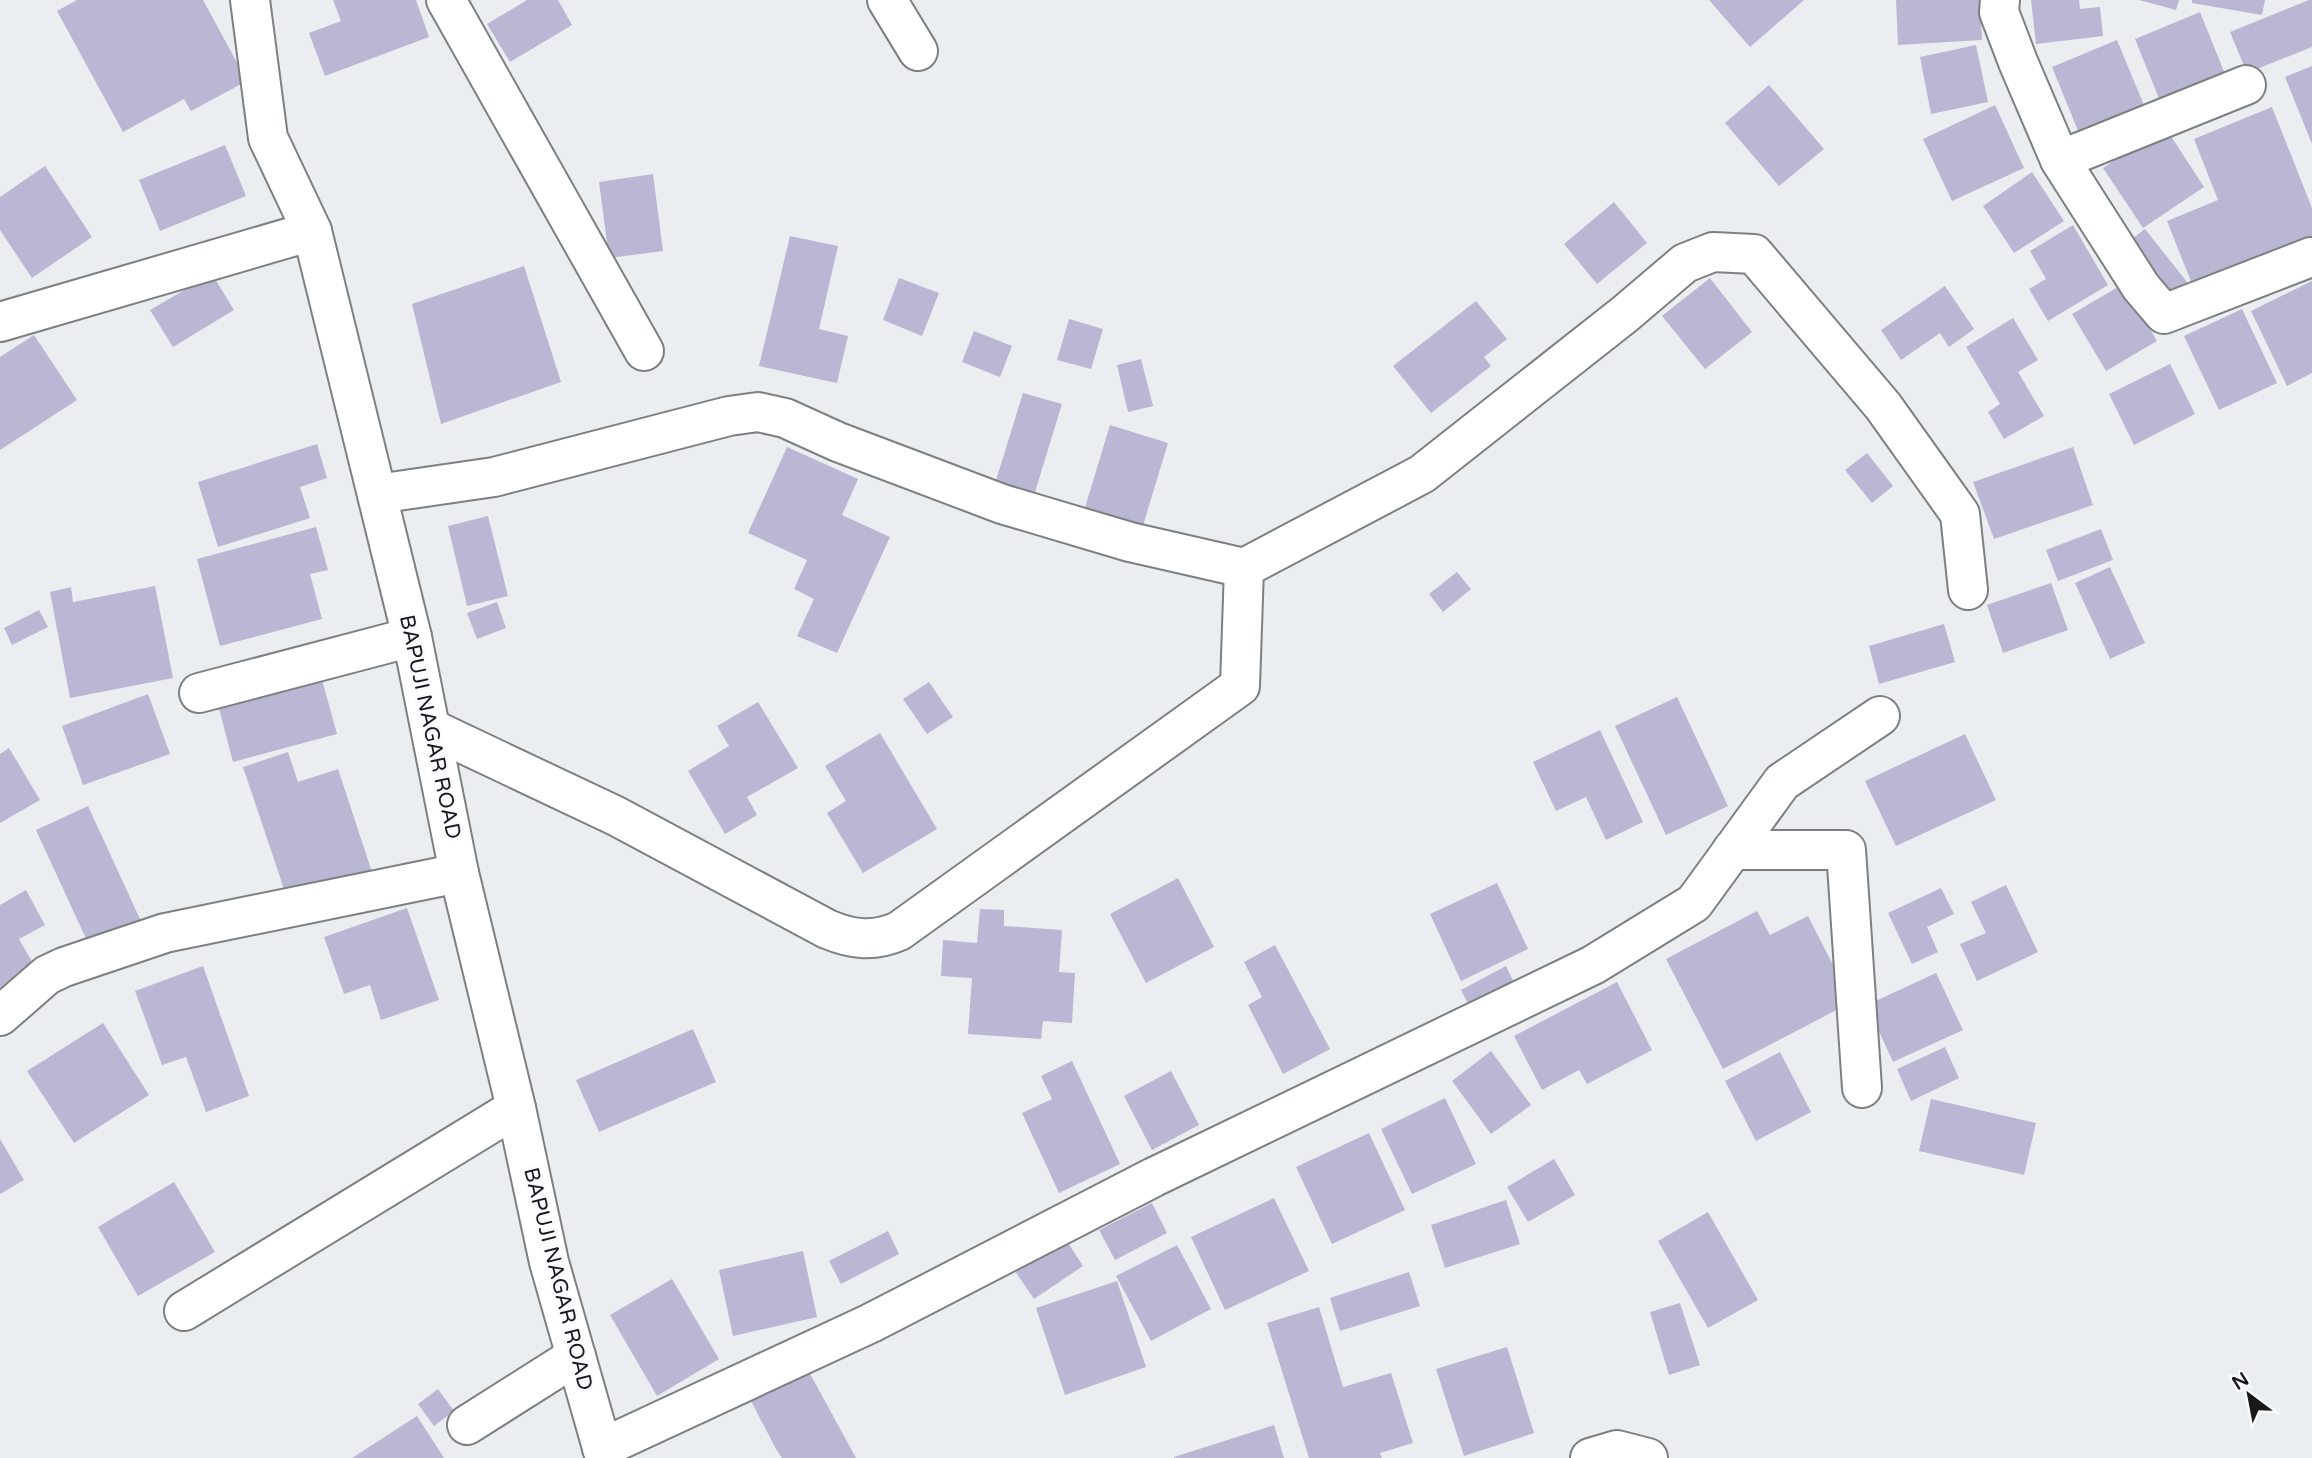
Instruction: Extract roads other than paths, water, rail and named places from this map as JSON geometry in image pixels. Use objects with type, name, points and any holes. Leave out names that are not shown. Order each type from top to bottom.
[{"type":"street","name":"BAPUJI NAGAR ROAD","points":[[250,0],[268,138],[312,230],[412,637],[459,873],[516,1108],[548,1262],[603,1453]]},
{"type":"street","points":[[446,0],[644,351]]},
{"type":"street","points":[[887,0],[918,51]]},
{"type":"street","points":[[2000,0],[2000,12],[2018,62],[2060,160],[2141,287],[2164,314],[2311,257]]},
{"type":"street","points":[[2060,160],[2246,85]]},
{"type":"street","points":[[0,322],[312,230]]},
{"type":"street","points":[[377,494],[495,477],[729,416],[758,412],[785,418],[838,442],[1002,504],[1130,542],[1244,568],[1422,474],[1625,314],[1685,263],[1713,251],[1754,254],[1883,406],[1960,514],[1968,590]]},
{"type":"street","points":[[432,729],[616,816],[827,929],[855,938],[886,937],[899,931],[1240,686],[1244,568]]},
{"type":"street","points":[[199,694],[412,637]]},
{"type":"street","points":[[603,1453],[871,1323],[1154,1177],[1593,965],[1694,903],[1782,782],[1880,716]]},
{"type":"street","points":[[1732,850],[1846,850],[1863,1088]]},
{"type":"street","points":[[0,1016],[47,975],[165,933],[459,873]]},
{"type":"street","points":[[184,1311],[516,1108]]},
{"type":"street","points":[[467,1424],[576,1356]]},
{"type":"street","points":[[1590,1458],[1617,1450],[1648,1458]]}]
